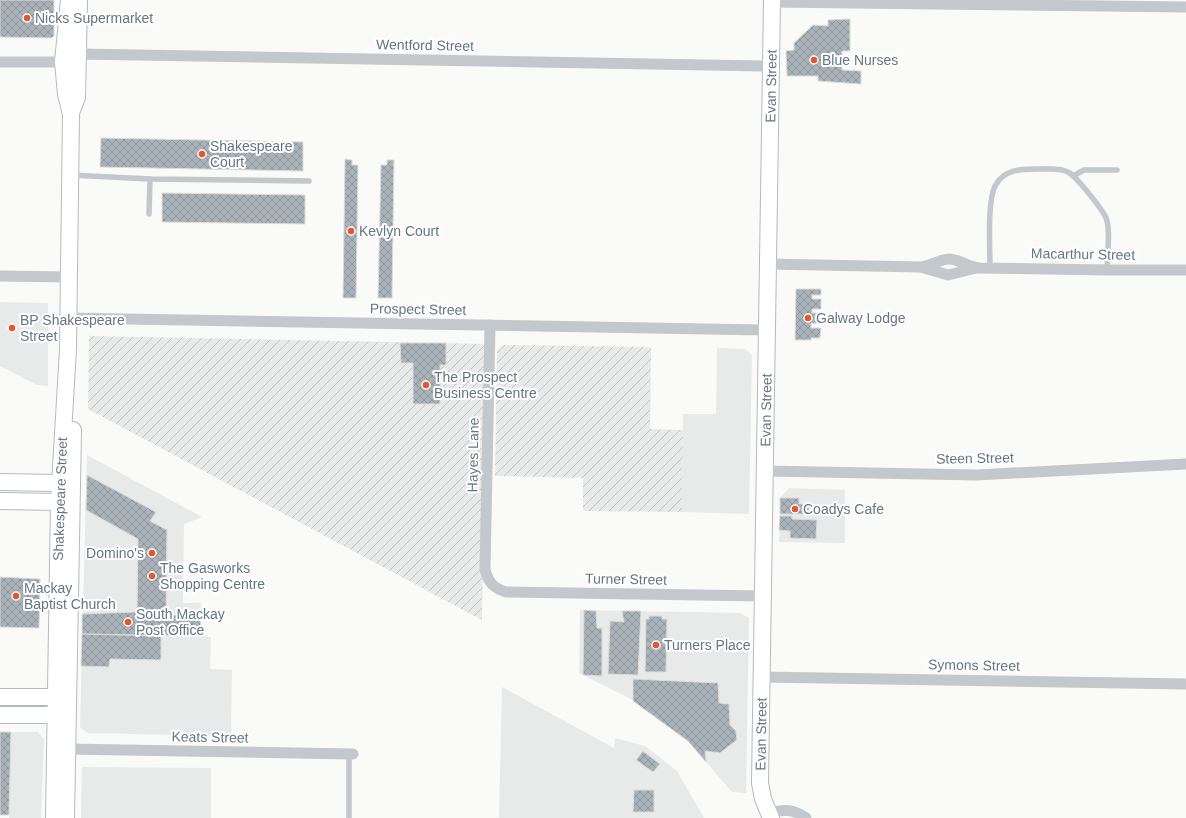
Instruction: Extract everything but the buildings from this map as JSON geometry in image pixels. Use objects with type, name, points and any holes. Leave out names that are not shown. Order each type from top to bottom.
[{"type":"street","name":"Shakespeare Street","points":[[54,818],[61,706],[66,486],[71,114],[66,94],[63,62],[70,0]]},
{"type":"street","name":"Shakespeare Street","points":[[71,114],[77,97],[79,0]]},
{"type":"street","points":[[772,1],[1186,8]]},
{"type":"street","name":"Evan Street","points":[[770,816],[763,799],[760,783],[772,1]]},
{"type":"street","points":[[0,62],[63,62],[78,54]]},
{"type":"street","name":"Wentford Street","points":[[78,54],[771,66]]},
{"type":"street","name":"Macarthur Street","points":[[768,264],[917,267],[930,266],[943,260],[950,259],[970,266],[984,268],[1186,270]]},
{"type":"street","name":"Macarthur Street","points":[[917,267],[932,269],[948,276],[984,268]]},
{"type":"street","points":[[0,276],[69,277]]},
{"type":"street","name":"Prospect Street","points":[[68,318],[767,330]]},
{"type":"street","name":"Hayes Lane","points":[[490,325],[485,569],[491,585]]},
{"type":"street","name":"Steen Street","points":[[765,471],[977,475],[1186,464]]},
{"type":"street","points":[[0,482],[66,486]]},
{"type":"street","points":[[34,483],[34,501]]},
{"type":"street","name":"Shakespeare Street","points":[[66,486],[58,502],[61,706],[67,749],[66,818]]},
{"type":"street","points":[[0,500],[58,502]]},
{"type":"street","name":"Turner Street","points":[[491,585],[506,592],[763,596]]},
{"type":"street","name":"Symons Street","points":[[762,677],[1186,684]]},
{"type":"street","points":[[0,697],[30,697],[61,706]]},
{"type":"street","points":[[30,697],[30,715]]},
{"type":"street","points":[[0,715],[30,715],[61,706]]},
{"type":"street","name":"Keats Street","points":[[67,749],[351,754]]},
{"type":"street","points":[[770,816],[790,810],[806,818]]},
{"type":"lane","points":[[984,268],[991,199],[994,188],[999,180],[1008,173],[1021,169],[1060,169],[1066,170],[1073,176],[1107,219],[1107,270]]},
{"type":"lane","points":[[1073,176],[1084,170],[1117,170]]},
{"type":"lane","points":[[70,175],[150,179],[309,181]]},
{"type":"lane","points":[[149,214],[150,179]]},
{"type":"lane","points":[[349,818],[351,754]]},
{"type":"shaded area","points":[[0,302],[48,303],[48,386],[37,385],[0,366]]},
{"type":"shaded area","points":[[89,336],[486,344],[482,620],[88,409]]},
{"type":"shaded area","points":[[504,345],[651,347],[650,429],[683,430],[682,512],[583,511],[583,478],[495,476],[497,351]]},
{"type":"shaded area","points":[[717,348],[745,349],[752,355],[749,514],[682,512],[683,414],[716,414]]},
{"type":"shaded area","points":[[87,455],[202,517],[184,524],[183,603],[201,603],[200,636],[211,637],[210,669],[232,670],[231,736],[88,733],[80,727]]},
{"type":"shaded area","points":[[789,488],[845,490],[845,543],[779,542],[780,498]]},
{"type":"shaded area","points":[[580,610],[740,613],[749,618],[746,793],[732,792],[688,741],[637,702],[579,673]]},
{"type":"shaded area","points":[[502,687],[614,748],[615,738],[645,746],[677,771],[704,818],[499,818]]},
{"type":"shaded area","points":[[11,732],[38,732],[44,739],[41,818],[9,818]]},
{"type":"shaded area","points":[[82,767],[211,768],[211,818],[81,818]]},
{"type":"place","name":"Nicks Supermarket","points":[[27,18]]},
{"type":"place","name":"Blue Nurses","points":[[814,60]]},
{"type":"place","name":"Shakespeare Court","points":[[202,154]]},
{"type":"place","name":"Kevlyn Court","points":[[351,231]]},
{"type":"place","name":"Galway Lodge","points":[[808,318]]},
{"type":"place","name":"BP Shakespeare Street","points":[[12,328]]},
{"type":"place","name":"The Prospect Business Centre","points":[[426,385]]},
{"type":"place","name":"Coadys Cafe","points":[[795,509]]},
{"type":"place","name":"Domino's","points":[[152,553]]},
{"type":"place","name":"The Gasworks Shopping Centre","points":[[152,576]]},
{"type":"place","name":"Mackay Baptist Church","points":[[16,596]]},
{"type":"place","name":"South Mackay Post Office","points":[[128,622]]},
{"type":"place","name":"Turners Place","points":[[656,645]]}]
